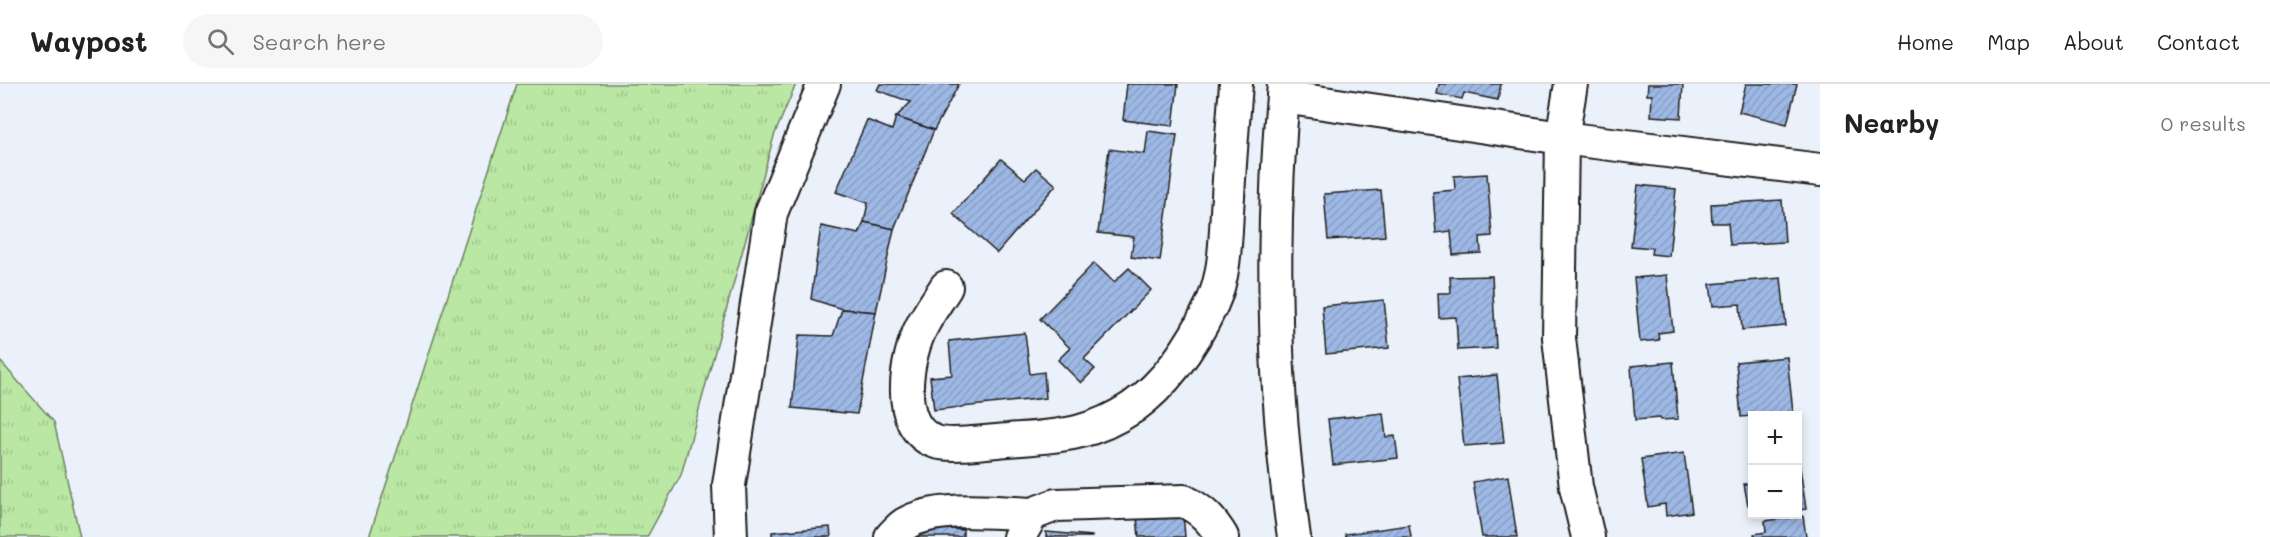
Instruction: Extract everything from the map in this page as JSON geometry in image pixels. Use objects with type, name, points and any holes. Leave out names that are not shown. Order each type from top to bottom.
[{"type":"street","points":[[731,537],[729,485],[771,213],[824,84]]},
{"type":"street","points":[[946,287],[921,326],[911,362],[907,392],[908,412],[915,429],[926,438],[938,443],[960,443],[1068,435],[1102,424],[1133,406],[1162,381],[1191,343],[1213,302],[1222,272],[1236,84]]},
{"type":"street","points":[[1571,84],[1562,138],[1559,338],[1576,487],[1588,537]]},
{"type":"street","points":[[1294,537],[1283,462],[1275,265],[1283,90],[1562,138],[1820,170]]},
{"type":"street","points":[[891,537],[905,524],[938,512],[997,512],[1026,526],[1056,505],[1184,501],[1200,509],[1212,520],[1222,537]]},
{"type":"green space","points":[[517,84],[796,84],[774,136],[681,475],[647,537],[369,537]]},
{"type":"green space","points":[[0,361],[54,422],[80,537],[0,537]]},
{"type":"building","points":[[880,84],[959,84],[934,130],[896,117],[911,102],[877,90]]},
{"type":"building","points":[[1127,84],[1178,84],[1173,126],[1123,120]]},
{"type":"building","points":[[1439,84],[1501,84],[1498,100],[1464,93],[1462,99],[1437,94]]},
{"type":"building","points":[[1648,84],[1683,84],[1681,118],[1651,116],[1652,95],[1647,95]]},
{"type":"building","points":[[1746,84],[1797,84],[1787,124],[1739,112]]},
{"type":"building","points":[[896,117],[934,130],[894,229],[864,222],[868,203],[836,192],[867,120],[892,130]]},
{"type":"building","points":[[1148,131],[1177,135],[1160,261],[1131,257],[1134,237],[1098,233],[1109,149],[1145,154]]},
{"type":"building","points":[[1001,159],[1025,179],[1036,168],[1056,185],[997,253],[953,214]]},
{"type":"building","points":[[1487,174],[1492,236],[1480,237],[1481,253],[1453,255],[1451,231],[1436,233],[1433,192],[1455,190],[1454,176]]},
{"type":"building","points":[[1638,185],[1676,189],[1669,256],[1651,254],[1652,248],[1631,246]]},
{"type":"building","points":[[1381,190],[1385,236],[1328,240],[1324,194]]},
{"type":"building","points":[[1782,200],[1785,242],[1730,245],[1728,223],[1712,223],[1711,204]]},
{"type":"building","points":[[864,222],[894,229],[876,312],[842,309],[811,299],[821,226],[859,234]]},
{"type":"building","points":[[1094,263],[1114,282],[1129,268],[1151,290],[1084,359],[1095,369],[1081,383],[1058,360],[1070,348],[1040,319]]},
{"type":"building","points":[[1667,275],[1673,331],[1658,333],[1659,340],[1640,342],[1634,278]]},
{"type":"building","points":[[1492,276],[1496,348],[1458,350],[1456,317],[1439,318],[1438,293],[1451,293],[1450,277]]},
{"type":"building","points":[[1781,278],[1786,326],[1742,330],[1740,304],[1713,306],[1710,284]]},
{"type":"building","points":[[1384,300],[1389,348],[1326,354],[1322,306]]},
{"type":"building","points":[[842,309],[876,312],[857,414],[792,408],[799,335],[833,336]]},
{"type":"building","points":[[1025,333],[1030,374],[1044,372],[1046,398],[934,410],[930,377],[952,375],[949,341]]},
{"type":"building","points":[[1787,357],[1793,411],[1748,411],[1748,416],[1741,417],[1736,362]]},
{"type":"building","points":[[1673,362],[1678,419],[1635,420],[1631,366]]},
{"type":"building","points":[[1497,375],[1504,443],[1464,446],[1457,379]]},
{"type":"building","points":[[1383,413],[1386,437],[1395,436],[1398,458],[1333,465],[1328,419]]},
{"type":"building","points":[[1684,453],[1692,512],[1666,516],[1665,504],[1648,507],[1641,459]]},
{"type":"building","points":[[1508,476],[1517,537],[1482,537],[1473,482]]},
{"type":"building","points":[[1802,482],[1806,509],[1802,510]]},
{"type":"building","points":[[1744,484],[1748,484],[1748,505]]},
{"type":"building","points":[[1183,513],[1185,537],[1139,537],[1137,517]]},
{"type":"building","points":[[1802,516],[1806,537],[1755,537],[1754,534],[1766,532],[1765,521],[1802,519]]},
{"type":"building","points":[[909,524],[963,530],[963,537],[908,537]]},
{"type":"building","points":[[1409,525],[1411,537],[1346,537],[1345,534]]},
{"type":"building","points":[[830,527],[831,537],[772,537],[772,532]]},
{"type":"building","points":[[1046,532],[1092,536],[1092,537],[1046,537]]}]
